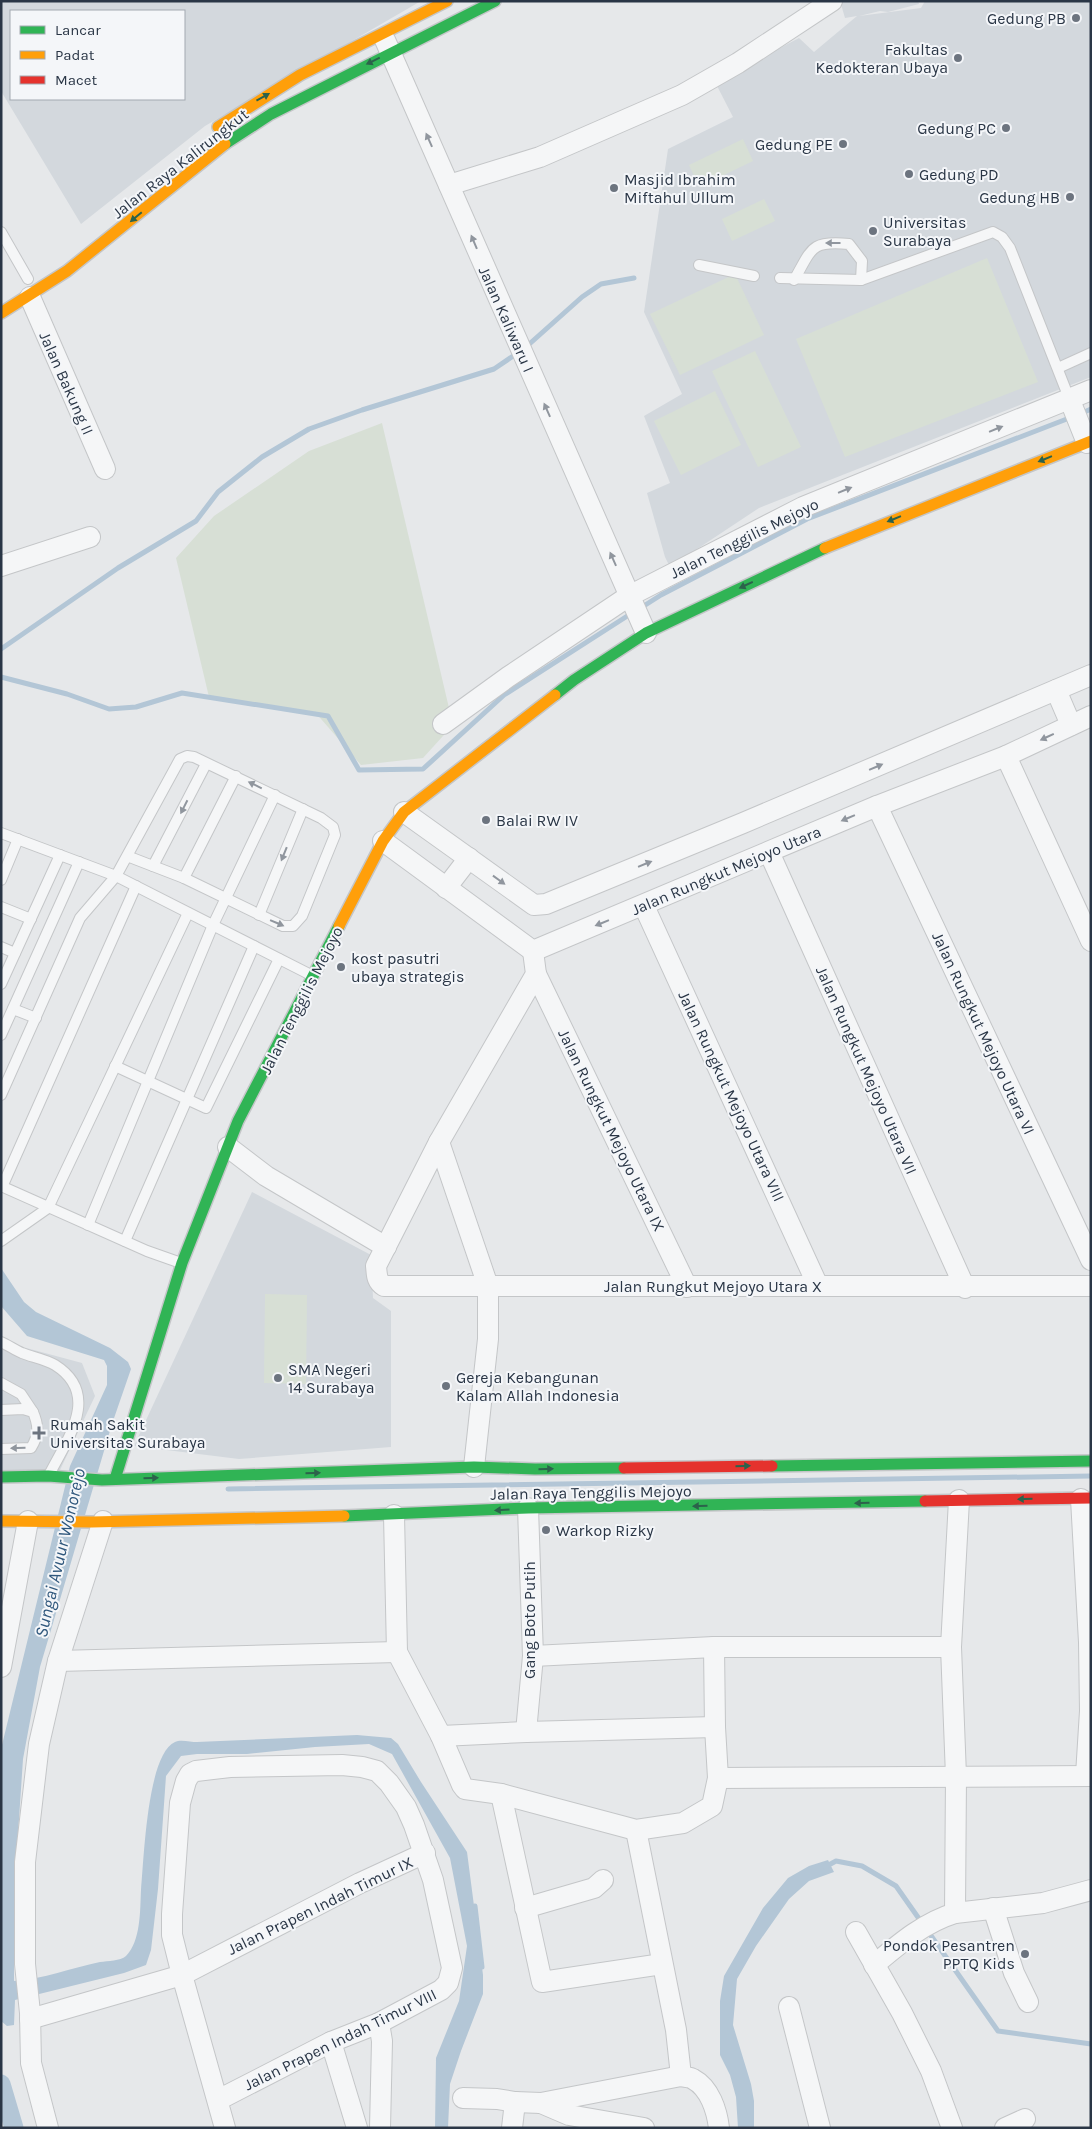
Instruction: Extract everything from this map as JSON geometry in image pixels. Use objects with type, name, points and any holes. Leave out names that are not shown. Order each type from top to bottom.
[{"type":"street","name":"Jalan Raya Kalirungkut","points":[[212,131],[248,105],[382,34],[423,6],[447,1]]},
{"type":"street","name":"Jalan Raya Kalirungkut","points":[[1,313],[27,284],[73,267],[190,171],[251,126],[391,52],[495,1]]},
{"type":"street","points":[[449,185],[540,157],[682,95],[738,63],[832,1]]},
{"type":"street","name":"Jalan Kaliwaru I","points":[[382,34],[630,600]]},
{"type":"street","name":"Jalan Bakung II","points":[[27,284],[104,470]]},
{"type":"street","name":"Jalan Tenggilis Mejoyo","points":[[444,724],[508,677],[630,600],[803,507],[1071,403],[1091,390]]},
{"type":"street","name":"Jalan Tenggilis Mejoyo","points":[[115,1479],[182,1263],[238,1121],[383,841],[404,812],[574,680],[644,629],[840,541],[1087,439],[1071,403]]},
{"type":"street","points":[[1,566],[90,537]]},
{"type":"street","points":[[630,600],[644,629]]},
{"type":"street","points":[[404,812],[534,905],[546,904],[743,823],[1091,675]]},
{"type":"street","points":[[1056,690],[1071,725]]},
{"type":"street","name":"Jalan Rungkut Mejoyo Utara","points":[[533,952],[877,806],[1006,756],[1091,716]]},
{"type":"street","points":[[1006,756],[1091,941]]},
{"type":"street","name":"Jalan Rungkut Mejoyo Utara VI","points":[[877,806],[1091,1260]]},
{"type":"street","points":[[228,1147],[266,1176],[386,1247],[439,1142],[536,974],[533,952],[383,841]]},
{"type":"street","name":"Jalan Rungkut Mejoyo Utara VII","points":[[769,852],[965,1288]]},
{"type":"street","points":[[446,888],[468,858]]},
{"type":"street","name":"Jalan Rungkut Mejoyo Utara VIII","points":[[644,906],[818,1286]]},
{"type":"street","name":"Jalan Rungkut Mejoyo Utara IX","points":[[536,974],[687,1287]]},
{"type":"street","points":[[439,1142],[488,1286],[488,1339],[474,1467]]},
{"type":"street","name":"Jalan Rungkut Mejoyo Utara X","points":[[386,1247],[376,1266],[378,1281],[384,1286],[965,1288],[1091,1286]]},
{"type":"street","name":"Jalan Raya Tenggilis Mejoyo","points":[[1,1521],[98,1522],[394,1515],[528,1508],[734,1506],[959,1500],[1047,1481],[1091,1461]]},
{"type":"street","name":"Jalan Raya Tenggilis Mejoyo","points":[[1,1477],[48,1476],[102,1480],[474,1467],[1047,1481],[1086,1499]]},
{"type":"street","points":[[718,1778],[1088,1776],[1090,1711],[1086,1499]]},
{"type":"street","points":[[946,1916],[956,1776],[951,1647],[959,1500]]},
{"type":"street","name":"Gang Boto Putih","points":[[526,1732],[533,1656],[528,1508]]},
{"type":"street","points":[[394,1515],[397,1652],[441,1736],[462,1785],[471,1790],[501,1794],[636,1830],[682,1823],[699,1815],[712,1806],[718,1778],[714,1647]]},
{"type":"street","points":[[1,1667],[34,1520]]},
{"type":"street","points":[[48,2128],[32,2072],[30,2016],[25,1964],[25,1862],[39,1744],[58,1661],[98,1522]]},
{"type":"street","points":[[533,1656],[714,1647],[951,1647]]},
{"type":"street","points":[[58,1661],[397,1652]]},
{"type":"street","points":[[441,1736],[715,1727]]},
{"type":"street","name":"Jalan Prapen Indah Timur IX","points":[[30,2016],[182,1975],[360,1883],[425,1853],[406,1807],[389,1784],[376,1772],[362,1767],[342,1765],[230,1767],[196,1771],[190,1774],[180,1803],[172,1914],[172,1935],[182,1975]]},
{"type":"street","points":[[501,1794],[543,1982],[662,1964]]},
{"type":"street","points":[[636,1830],[676,2030],[682,2076]]},
{"type":"street","name":"Jalan Prapen Indah Timur VIII","points":[[218,2100],[332,2042],[380,2023],[441,1990],[448,1983],[452,1968],[447,1940],[425,1853]]},
{"type":"street","points":[[525,1908],[594,1888],[603,1880]]},
{"type":"street","points":[[874,1965],[910,1935],[946,1916],[994,1908],[1043,1904],[1091,1890]]},
{"type":"street","points":[[994,1908],[1014,1974],[1028,2002]]},
{"type":"street","points":[[856,1932],[902,2013],[931,2071],[952,2128]]},
{"type":"street","points":[[182,1975],[225,2128]]},
{"type":"street","points":[[789,2007],[820,2128]]},
{"type":"street","points":[[380,2023],[382,2042],[380,2128]]},
{"type":"street","points":[[332,2042],[357,2128]]},
{"type":"street","points":[[463,2098],[541,2103],[682,2076],[694,2079],[709,2096],[717,2114],[719,2128]]},
{"type":"street","points":[[512,2128],[515,2102]]},
{"type":"street","points":[[541,2103],[569,2115],[644,2128]]},
{"type":"street","points":[[1005,2128],[1025,2119]]},
{"type":"lane","points":[[423,6],[436,31]]},
{"type":"lane","points":[[1,232],[27,284]]},
{"type":"lane","points":[[780,278],[794,280],[861,280],[993,232],[1002,237],[1010,248],[1071,403]]},
{"type":"lane","points":[[794,280],[812,248],[828,242],[849,244],[862,261],[861,280]]},
{"type":"lane","points":[[699,265],[754,276]]},
{"type":"lane","points":[[1058,368],[1091,353]]},
{"type":"lane","points":[[1,1095],[80,918],[116,876],[180,759],[187,756],[194,757],[275,795],[321,818],[333,827],[335,835],[302,916],[293,926],[283,926],[184,878],[127,856]]},
{"type":"lane","points":[[153,866],[206,764]]},
{"type":"lane","points":[[184,878],[236,776]]},
{"type":"lane","points":[[88,1225],[226,898],[275,795]]},
{"type":"lane","points":[[260,915],[303,809]]},
{"type":"lane","points":[[1,833],[116,876],[313,976]]},
{"type":"lane","points":[[1,880],[18,839]]},
{"type":"lane","points":[[1,984],[60,855]]},
{"type":"lane","points":[[1,1035],[79,862]]},
{"type":"lane","points":[[136,886],[2,1187],[125,1242],[182,1263]]},
{"type":"lane","points":[[1,907],[30,919]]},
{"type":"lane","points":[[1,1240],[48,1208],[188,913]]},
{"type":"lane","points":[[125,1242],[254,946]]},
{"type":"lane","points":[[1,947],[15,953]]},
{"type":"lane","points":[[115,1066],[206,1108],[279,958]]},
{"type":"lane","points":[[13,1009],[36,1018]]},
{"type":"lane","points":[[1,1342],[21,1352],[54,1364],[72,1379],[79,1401],[76,1423],[48,1476]]},
{"type":"lane","points":[[1,1383],[21,1394],[33,1412],[38,1424],[37,1438],[31,1448],[1,1449]]},
{"type":"lane","points":[[1,1410],[23,1409],[33,1412]]},
{"type":"shaded area","points":[[1,1],[421,1],[205,126],[81,224],[1,91]]},
{"type":"shaded area","name":"Universitas Surabaya","points":[[840,1],[918,1],[919,4],[888,12],[880,11],[859,16],[921,8],[925,1],[1091,1],[1091,377],[759,508],[670,567],[665,557],[647,493],[670,483],[644,416],[682,394],[644,312],[668,149],[733,117],[715,82],[799,38],[814,52],[857,16],[845,18]]},
{"type":"shaded area","points":[[743,139],[753,161],[699,187],[689,165]]},
{"type":"shaded area","points":[[764,199],[775,221],[732,241],[722,219]]},
{"type":"shaded area","points":[[987,258],[1038,382],[845,457],[796,339]]},
{"type":"shaded area","points":[[735,274],[764,335],[680,375],[650,314]]},
{"type":"shaded area","points":[[755,351],[801,447],[758,467],[712,371]]},
{"type":"shaded area","points":[[715,391],[741,445],[681,475],[654,421]]},
{"type":"shaded area","points":[[382,423],[453,725],[423,758],[361,765],[315,712],[209,697],[176,558],[214,516],[309,451]]},
{"type":"shaded area","name":"SMA Negeri 14 Surabaya","points":[[252,1192],[371,1255],[373,1298],[391,1311],[391,1447],[239,1459],[134,1446]]},
{"type":"shaded area","points":[[265,1294],[307,1295],[306,1384],[264,1383]]},
{"type":"shaded area","name":"Rumah Sakit Universitas Surabaya","points":[[1,1339],[4,1342],[82,1363],[95,1396],[60,1470],[1,1470]]},
{"type":"water","points":[[1,1268],[24,1302],[36,1312],[110,1348],[128,1362],[131,1369],[112,1424],[40,1667],[23,1759],[14,1894],[14,1981],[117,1960],[126,1956],[131,1950],[139,1925],[146,1833],[153,1786],[158,1766],[166,1751],[175,1742],[357,1735],[391,1738],[398,1744],[467,1852],[483,1975],[483,1994],[450,2084],[448,2128],[435,2128],[436,2058],[459,2001],[467,1946],[450,1858],[392,1754],[369,1744],[247,1754],[197,1754],[181,1756],[166,1776],[158,1889],[151,1950],[146,1965],[124,1973],[15,2000],[14,2025],[7,2026],[1,2021],[1,1749],[70,1466],[107,1385],[107,1366],[104,1360],[27,1336],[1,1306]]},
{"type":"water","points":[[828,1860],[834,1872],[809,1881],[789,1899],[756,1946],[737,1979],[733,2025],[751,2084],[754,2101],[754,2128],[738,2128],[736,2097],[730,2075],[720,2055],[720,2001],[724,1976],[763,1908],[788,1878],[809,1866]]},
{"type":"waterway","points":[[526,347],[582,297],[601,284],[634,278]]},
{"type":"waterway","points":[[1,649],[118,568],[196,521],[218,492],[262,457],[309,429],[362,410],[494,369],[519,352]]},
{"type":"waterway","points":[[1080,414],[1091,409]]},
{"type":"waterway","points":[[639,609],[661,595],[807,519],[1072,417]]},
{"type":"waterway","points":[[1,677],[67,694],[109,709],[136,707],[182,693],[328,716],[359,770],[423,769],[504,695],[632,613]]},
{"type":"waterway","points":[[228,1489],[1091,1476]]},
{"type":"waterway","points":[[825,1867],[836,1861],[862,1866],[896,1886],[922,1923]]},
{"type":"waterway","points":[[475,1906],[482,1967]]},
{"type":"waterway","points":[[927,1930],[998,2031],[1091,2044]]},
{"type":"waterway","name":"Sungai Avuur Wonorejo","points":[[1,2084],[14,2128]]},
{"type":"traffic: fast","points":[[225,144],[271,114],[495,1]]},
{"type":"traffic: fast","points":[[555,695],[574,680],[646,633],[825,548]]},
{"type":"traffic: fast","points":[[115,1479],[182,1263],[238,1121],[339,926]]},
{"type":"traffic: fast","points":[[772,1466],[1091,1461]]},
{"type":"traffic: fast","points":[[1,1477],[48,1476],[102,1480],[474,1467],[535,1469],[624,1468]]},
{"type":"traffic: fast","points":[[344,1516],[528,1508],[925,1501]]},
{"type":"traffic: slow","points":[[218,127],[300,75],[447,1]]},
{"type":"traffic: slow","points":[[1,313],[67,271],[225,144]]},
{"type":"traffic: slow","points":[[825,548],[1091,441]]},
{"type":"traffic: slow","points":[[339,926],[383,841],[404,812],[555,695]]},
{"type":"traffic: slow","points":[[1,1521],[92,1522],[344,1516]]},
{"type":"traffic: jam","points":[[624,1468],[772,1466]]},
{"type":"traffic: jam","points":[[925,1501],[1091,1498]]},
{"type":"place","name":"Gedung PB","points":[[1076,18]]},
{"type":"place","name":"Fakultas Kedokteran Ubaya","points":[[958,58]]},
{"type":"place","name":"Gedung PC","points":[[1006,128]]},
{"type":"place","name":"Gedung PE","points":[[843,144]]},
{"type":"place","name":"Gedung PD","points":[[909,174]]},
{"type":"place","name":"Masjid Ibrahim Miftahul Ullum","points":[[614,188]]},
{"type":"place","name":"Gedung HB","points":[[1070,197]]},
{"type":"place","name":"Universitas Surabaya","points":[[873,231]]},
{"type":"place","name":"Balai RW IV","points":[[486,820]]},
{"type":"place","name":"kost pasutri ubaya strategis","points":[[341,967]]},
{"type":"place","name":"SMA Negeri 14 Surabaya","points":[[278,1378]]},
{"type":"place","name":"Gereja Kebangunan Kalam Allah Indonesia","points":[[446,1386]]},
{"type":"place","name":"Rumah Sakit Universitas Surabaya","points":[[39,1433]]},
{"type":"place","name":"Warkop Rizky","points":[[546,1530]]},
{"type":"place","name":"Pondok Pesantren PPTQ Kids","points":[[1025,1954]]}]
